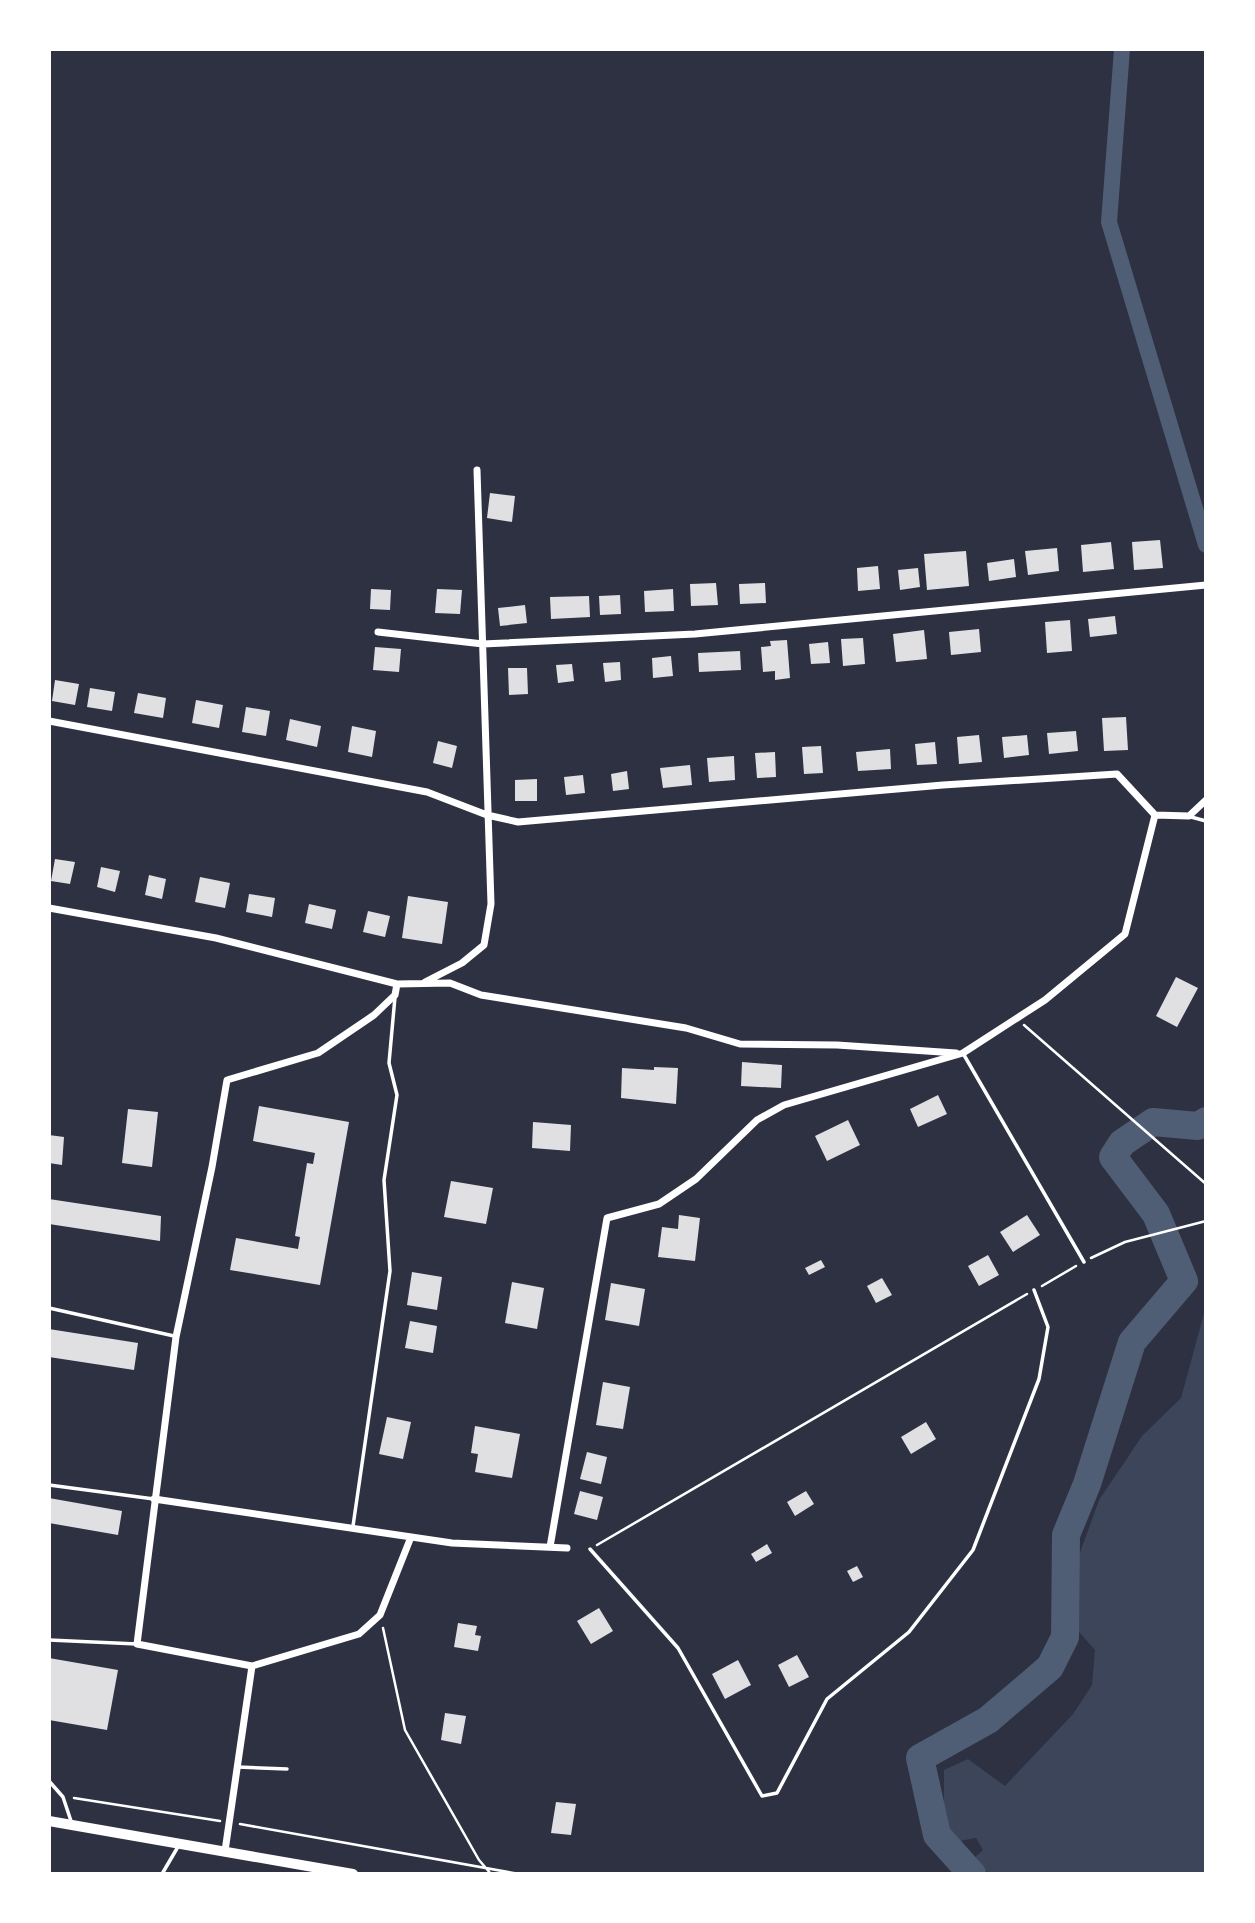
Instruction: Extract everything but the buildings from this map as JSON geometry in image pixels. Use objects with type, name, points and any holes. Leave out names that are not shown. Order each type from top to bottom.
[{"type":"main road","points":[[49,1822],[353,1874]]},
{"type":"street","points":[[425,983],[461,963],[484,945],[491,904],[486,815],[477,470]]},
{"type":"street","points":[[378,632],[483,644],[695,634],[1206,585]]},
{"type":"street","points":[[49,721],[427,792],[486,815],[518,822],[943,785],[1117,774],[1154,815],[1189,816],[1206,800]]},
{"type":"street","points":[[550,1547],[607,1218],[659,1204],[696,1179],[757,1120],[783,1105],[963,1053],[1045,1000],[1125,934],[1154,815]]},
{"type":"street","points":[[49,908],[216,938],[397,984],[450,983],[481,995],[686,1028],[740,1044],[837,1045],[963,1053]]},
{"type":"street","points":[[397,984],[395,995],[374,1015],[318,1053],[227,1080],[212,1167],[176,1337],[137,1644],[252,1666],[359,1634],[380,1615],[411,1537]]},
{"type":"street","points":[[154,1499],[452,1543],[567,1548]]},
{"type":"street","points":[[225,1851],[252,1666]]},
{"type":"lane","points":[[1189,816],[1206,821]]},
{"type":"lane","points":[[353,1528],[390,1271],[384,1180],[397,1095],[389,1063],[395,995]]},
{"type":"lane","points":[[963,1053],[1084,1262]]},
{"type":"lane","points":[[590,1549],[678,1648],[762,1796],[777,1793],[827,1699],[909,1632],[973,1550],[1039,1380],[1048,1327],[1034,1290]]},
{"type":"lane","points":[[49,1308],[176,1337]]},
{"type":"lane","points":[[49,1485],[154,1499]]},
{"type":"lane","points":[[49,1640],[137,1644]]},
{"type":"lane","points":[[238,1767],[287,1769]]},
{"type":"lane","points":[[49,1781],[63,1797],[72,1825]]},
{"type":"lane","points":[[162,1874],[180,1843]]},
{"type":"path","points":[[1030,1031],[1206,1184]]},
{"type":"path","points":[[590,1549],[1084,1262],[1125,1242],[1206,1221]]},
{"type":"path","points":[[380,1615],[405,1730],[491,1874]]},
{"type":"path","points":[[63,1797],[229,1822],[519,1874]]},
{"type":"shaded area","points":[[1206,1306],[1206,1874],[994,1874],[983,1870],[974,1858],[983,1850],[976,1838],[954,1842],[940,1831],[944,1816],[944,1770],[968,1759],[1005,1786],[1073,1714],[1092,1685],[1095,1650],[1073,1625],[1076,1564],[1099,1500],[1142,1436],[1181,1398]]},
{"type":"waterway","points":[[1122,49],[1109,222],[1206,545]]},
{"type":"waterway","points":[[972,1874],[937,1835],[920,1758],[988,1720],[1050,1667],[1065,1637],[1066,1535],[1087,1484],[1132,1342],[1184,1281],[1156,1214],[1113,1157],[1122,1143],[1153,1122],[1198,1126],[1206,1121]]}]
